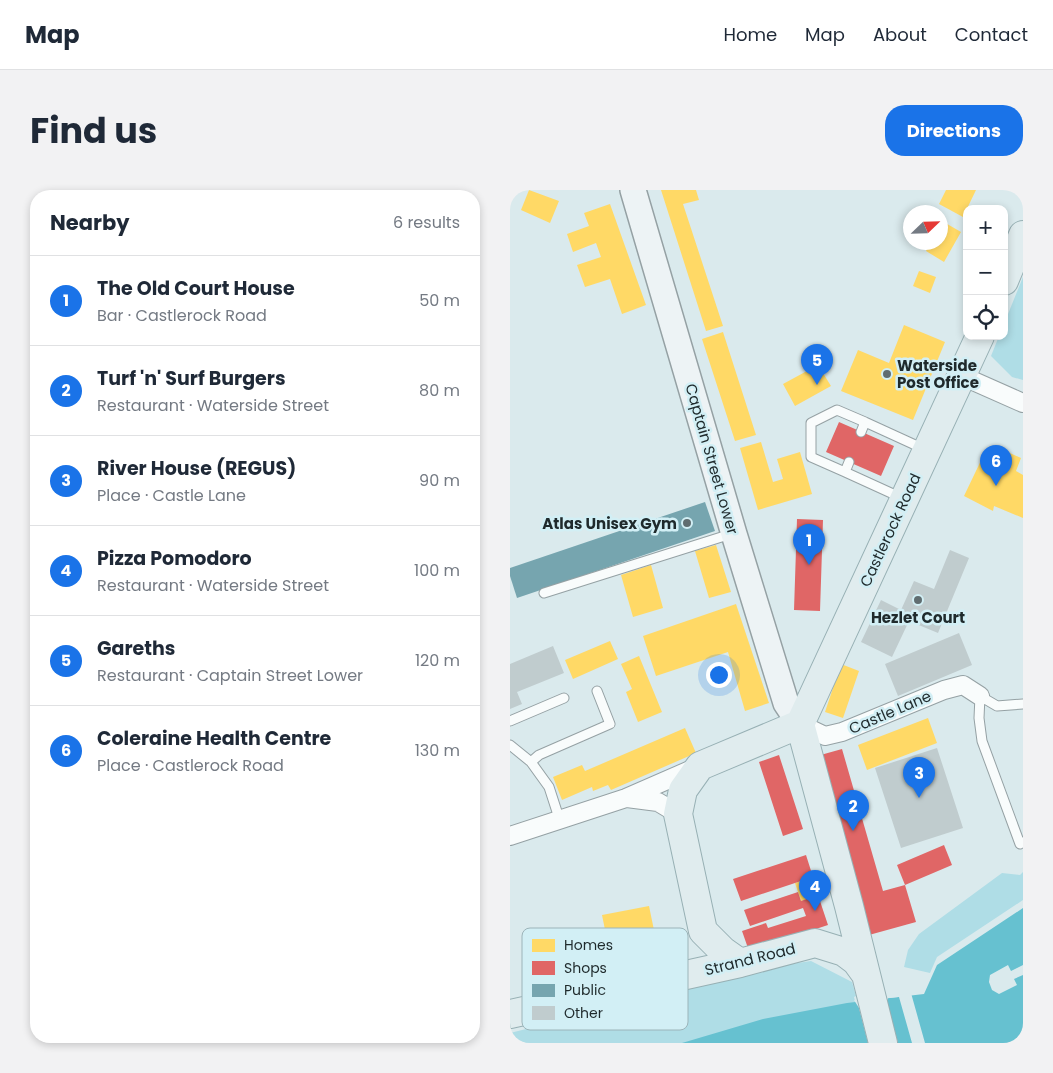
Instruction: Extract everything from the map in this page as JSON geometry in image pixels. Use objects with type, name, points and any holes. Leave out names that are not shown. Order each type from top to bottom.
[{"type":"main road","name":"Captain Street Lower","points":[[633,190],[734,534],[786,703],[800,724]]},
{"type":"main road","points":[[1008,271],[1023,235]]},
{"type":"main road","name":"Castlerock Road","points":[[800,724],[978,340]]},
{"type":"main road","points":[[740,963],[723,951],[703,931],[678,814],[683,790],[700,766],[800,724],[849,906],[856,957],[883,1043]]},
{"type":"main road","points":[[815,943],[837,927],[846,916],[849,906]]},
{"type":"main road","points":[[688,956],[703,931]]},
{"type":"main road","name":"Strand Road","points":[[688,974],[740,963],[815,943],[856,957]]},
{"type":"street","points":[[962,376],[1023,403]]},
{"type":"street","name":"Castle Lane","points":[[800,724],[825,736],[842,732],[944,690],[963,685],[980,696]]},
{"type":"street","points":[[510,836],[626,798],[700,766]]},
{"type":"street","points":[[626,798],[658,802],[678,814]]},
{"type":"lane","points":[[904,499],[811,457],[811,423],[837,410],[927,450]]},
{"type":"lane","points":[[862,432],[865,422]]},
{"type":"lane","points":[[845,472],[849,462]]},
{"type":"lane","points":[[544,593],[734,534]]},
{"type":"lane","points":[[531,762],[539,755],[610,724],[597,691]]},
{"type":"lane","points":[[1023,704],[997,706],[980,696],[979,718],[982,742],[1020,844],[1023,842]]},
{"type":"lane","points":[[510,721],[564,698]]},
{"type":"lane","points":[[510,745],[531,762],[549,787],[560,821]]},
{"type":"shaded area","points":[[1023,277],[1023,380],[1012,377],[991,356],[997,340],[1008,340],[1008,314]]},
{"type":"shaded area","points":[[1023,872],[1023,900],[937,957],[930,973],[904,967],[908,950],[919,934],[1002,873],[1020,875]]},
{"type":"shaded area","points":[[811,961],[852,982],[856,996],[854,997],[856,1005],[707,1043],[510,1043],[510,1033],[522,1030],[688,1030],[688,989],[784,965]]},
{"type":"water","points":[[1023,908],[1023,1043],[682,1043],[763,1019],[847,1003],[924,994],[937,965]]},
{"type":"pier","points":[[1008,965],[1011,971],[1023,965],[1023,975],[1014,979],[1017,985],[999,994],[992,990],[989,982],[990,975]]},
{"type":"pier","points":[[911,993],[925,1043],[912,1043],[899,997],[888,998],[887,1001],[898,1043],[868,1043],[859,1008],[854,1000]]},
{"type":"building: Homes","points":[[529,190],[559,201],[550,223],[521,210]]},
{"type":"building: Homes","points":[[661,190],[696,190],[699,200],[683,204],[723,326],[706,331]]},
{"type":"building: Homes","points":[[946,190],[976,190],[969,205],[963,205],[963,217],[948,209],[948,205],[939,204]]},
{"type":"building: Homes","points":[[610,204],[646,305],[622,314],[610,279],[585,287],[577,265],[601,257],[596,243],[573,252],[567,234],[589,226],[584,213]]},
{"type":"building: Homes","points":[[948,224],[961,232],[944,262],[926,251],[948,250]]},
{"type":"building: Homes","points":[[919,271],[936,277],[930,293],[913,286]]},
{"type":"building: Homes","points":[[904,325],[945,342],[913,420],[841,391],[858,350],[889,363]]},
{"type":"building: Homes","points":[[723,332],[756,435],[735,441],[702,339]]},
{"type":"building: Homes","points":[[818,365],[831,386],[795,406],[783,384]]},
{"type":"building: Homes","points":[[761,442],[773,482],[783,479],[777,459],[800,452],[812,494],[758,510],[740,448]]},
{"type":"building: Homes","points":[[999,448],[1021,458],[1016,471],[1023,475],[1023,518],[994,506],[993,511],[964,496],[986,450],[996,453]]},
{"type":"building: Homes","points":[[716,545],[731,592],[709,598],[695,551]]},
{"type":"building: Homes","points":[[651,565],[663,608],[633,617],[621,575]]},
{"type":"building: Homes","points":[[736,604],[769,703],[745,711],[728,652],[656,676],[643,636]]},
{"type":"building: Homes","points":[[610,641],[618,659],[573,679],[565,660]]},
{"type":"building: Homes","points":[[639,656],[662,712],[638,722],[626,692],[632,689],[621,664]]},
{"type":"building: Homes","points":[[841,664],[859,671],[843,718],[825,712]]},
{"type":"building: Homes","points":[[928,718],[937,743],[867,770],[858,745]]},
{"type":"building: Homes","points":[[685,728],[696,753],[611,790],[608,785],[593,791],[592,787],[562,800],[553,777],[582,765],[585,771]]},
{"type":"building: Homes","points":[[813,877],[819,895],[801,901],[795,883]]},
{"type":"building: Homes","points":[[649,906],[654,928],[605,928],[602,915]]},
{"type":"building: Shops","points":[[839,422],[894,446],[881,476],[826,452]]},
{"type":"building: Shops","points":[[797,519],[823,520],[820,611],[794,610]]},
{"type":"building: Shops","points":[[842,749],[883,891],[905,885],[916,922],[869,935],[817,756]]},
{"type":"building: Shops","points":[[779,755],[803,829],[783,836],[759,762]]},
{"type":"building: Shops","points":[[944,845],[952,865],[905,885],[897,865]]},
{"type":"building: Shops","points":[[806,855],[813,877],[741,901],[733,879]]},
{"type":"building: Shops","points":[[798,892],[801,901],[818,895],[828,925],[749,951],[742,931],[766,923],[768,928],[806,916],[803,908],[750,926],[744,910]]},
{"type":"building: Public","points":[[705,502],[715,531],[517,598],[510,576],[510,568]]},
{"type":"building: Other","points":[[950,550],[969,558],[938,633],[909,621],[892,657],[861,642],[881,600],[901,610],[914,581],[934,589]]},
{"type":"building: Other","points":[[959,633],[972,665],[898,696],[885,664]]},
{"type":"building: Other","points":[[553,646],[564,673],[517,692],[522,704],[510,709],[510,664]]},
{"type":"building: Other","points":[[937,748],[963,828],[901,848],[875,768]]},
{"type":"place","name":"Waterside Post Office","points":[[887,374]]},
{"type":"place","name":"Gareths","points":[[817,385]]},
{"type":"place","name":"Coleraine Health Centre","points":[[996,486]]},
{"type":"place","name":"Atlas Unisex Gym","points":[[687,523]]},
{"type":"place","name":"The Old Court House","points":[[809,565]]},
{"type":"place","name":"Hezlet Court","points":[[918,600]]},
{"type":"place","name":"River House (REGUS)","points":[[919,798]]},
{"type":"place","name":"Turf 'n' Surf Burgers","points":[[853,831]]},
{"type":"place","name":"Pizza Pomodoro","points":[[815,911]]}]
